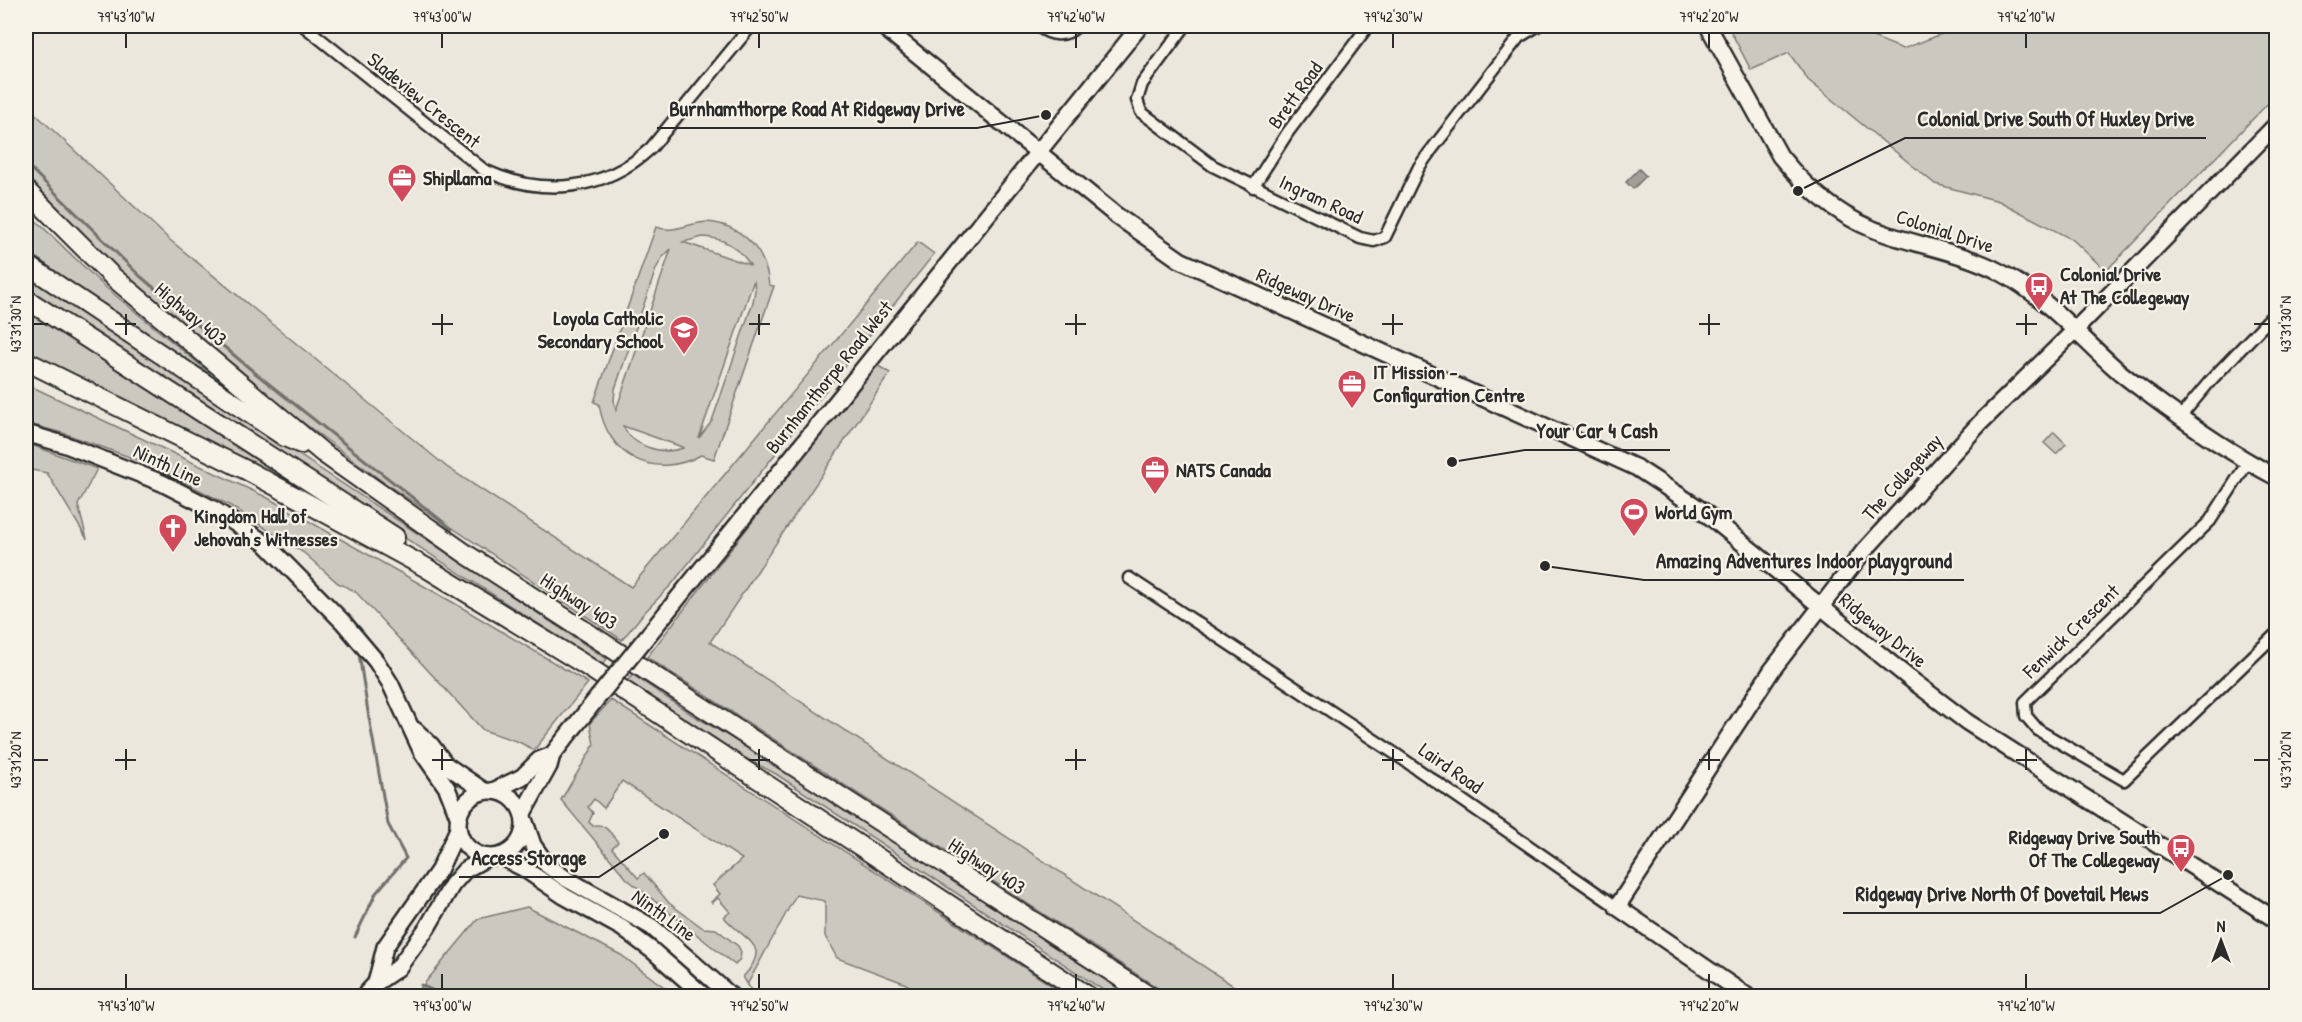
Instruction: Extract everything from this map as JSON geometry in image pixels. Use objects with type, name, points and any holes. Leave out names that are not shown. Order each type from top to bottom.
[{"type":"highway","name":"Highway 403","points":[[26,190],[113,277],[322,453],[466,554],[1149,996]]},
{"type":"highway","points":[[26,264],[285,437],[322,453]]},
{"type":"highway","points":[[26,299],[416,551],[425,567]]},
{"type":"highway","points":[[26,361],[168,430],[324,511],[425,567],[582,663],[1088,996]]},
{"type":"highway","points":[[26,375],[128,420],[168,430]]},
{"type":"street","name":"Sladeview Crescent","points":[[304,26],[484,170],[500,177],[531,185],[561,187],[583,184],[613,174],[638,160],[651,148],[751,26]]},
{"type":"street","name":"Ridgeway Drive","points":[[882,26],[961,87],[1117,216],[1180,260],[1637,468],[1702,511],[1967,722],[2277,920]]},
{"type":"street","points":[[1038,26],[1058,35],[1072,31],[1077,26]]},
{"type":"street","name":"Burnhamthorpe Road West","points":[[524,818],[552,755],[1140,26]]},
{"type":"street","name":"Ingram Road","points":[[1185,26],[1142,84],[1137,100],[1141,112],[1213,166],[1360,238],[1374,241],[1385,237],[1419,167],[1519,37],[1537,26]]},
{"type":"street","name":"Brett Road","points":[[1253,187],[1288,132],[1368,26]]},
{"type":"street","name":"Colonial Drive","points":[[1708,26],[1771,143],[1795,174],[1812,191],[1844,214],[1872,229],[1968,258],[2001,272],[2031,292],[2116,369],[2180,417],[2248,462],[2277,477]]},
{"type":"street","name":"The Collegeway","points":[[1617,907],[1766,679],[1863,552],[1980,423],[2277,125]]},
{"type":"street","points":[[2180,417],[2211,380],[2277,312]]},
{"type":"street","name":"Ninth Line","points":[[26,434],[66,445],[162,483],[215,510],[265,543],[343,622],[376,661],[390,683],[422,752],[447,788],[458,822]]},
{"type":"street","name":"Fenwick Crescent","points":[[2248,462],[2210,521],[2025,702],[2026,716],[2038,730],[2124,780],[2277,634]]},
{"type":"street","name":"Laird Road","points":[[1129,578],[1394,753],[1747,996]]},
{"type":"street","name":"Ninth Line","points":[[412,728],[431,745],[446,765],[490,791]]},
{"type":"street","name":"Burnhamthorpe Road West","points":[[490,791],[522,777],[539,760],[552,755]]},
{"type":"street","points":[[364,996],[376,983],[398,968],[427,928],[452,885],[465,870],[510,852],[518,844],[523,834],[524,818],[512,798],[490,791],[468,799],[439,870],[385,947],[376,983]]},
{"type":"street","name":"Ninth Line","points":[[524,818],[533,845],[547,865],[565,878],[652,927],[731,996]]},
{"type":"street","points":[[458,822],[461,839],[468,848],[477,854],[493,857]]},
{"type":"street","name":"Ninth Line","points":[[493,857],[523,868],[564,896],[622,928],[653,951],[704,996]]},
{"type":"shaded area","points":[[1728,26],[1845,26],[1903,49],[1962,26],[2276,26],[2276,95],[2106,271],[2073,240],[1999,201],[1935,184],[1808,80],[1789,53],[1751,70]]},
{"type":"shaded area","points":[[26,105],[170,240],[448,468],[631,587],[918,242],[934,254],[672,584],[622,640],[389,486],[278,404],[134,285],[26,183]]},
{"type":"shaded area","points":[[1639,169],[1646,176],[1633,189],[1626,182]]},
{"type":"shaded area","points":[[26,211],[104,286],[210,373],[209,376],[26,250]]},
{"type":"shaded area","points":[[700,223],[720,224],[741,234],[757,250],[767,272],[769,285],[774,286],[714,459],[701,455],[684,462],[667,465],[651,464],[636,459],[623,450],[612,438],[604,423],[599,404],[594,402],[656,227],[675,229]],"holes":[[[703,237],[718,239],[736,248],[750,265],[683,242]],[[671,249],[616,410],[615,389],[656,269]],[[754,280],[753,302],[712,421],[699,438]],[[623,426],[683,448],[666,451],[648,448],[627,433]]]},
{"type":"shaded area","points":[[26,274],[607,659],[602,665],[39,302],[26,293]]},
{"type":"shaded area","points":[[26,309],[288,479],[287,482],[26,352]]},
{"type":"shaded area","points":[[875,364],[890,373],[710,642],[1249,996],[1170,996],[647,657]]},
{"type":"shaded area","points":[[26,384],[266,497],[454,603],[588,683],[534,750],[519,742],[483,730],[355,591],[338,583],[304,553],[229,505],[146,463],[66,434],[26,423]]},
{"type":"shaded area","points":[[2054,432],[2066,444],[2056,454],[2044,443]]},
{"type":"shaded area","points":[[26,443],[97,469],[78,505],[87,539],[47,473],[26,469]]},
{"type":"shaded area","points":[[633,675],[691,714],[791,773],[1137,996],[1112,996],[776,774],[743,757],[627,681]]},
{"type":"shaded area","points":[[611,700],[1068,996],[927,996],[904,983],[837,958],[825,936],[825,901],[796,895],[747,984],[743,977],[752,966],[756,950],[753,944],[724,917],[730,912],[718,898],[711,902],[720,894],[713,885],[742,859],[622,781],[604,808],[594,799],[588,807],[593,813],[589,822],[593,826],[601,825],[610,832],[618,842],[612,848],[638,878],[644,873],[669,903],[703,928],[716,929],[738,946],[741,952],[740,959],[735,965],[627,879],[561,800],[594,745],[590,723]]},
{"type":"shaded area","points":[[527,907],[621,955],[676,996],[414,996],[478,919]]},
{"type":"waterway","points":[[26,164],[140,276],[254,372],[452,529]]},
{"type":"waterway","points":[[355,937],[376,893],[406,858],[388,824],[359,654]]},
{"type":"waterway","points":[[421,985],[445,996]]},
{"type":"place","name":"Burnhamthorpe Road At Ridgeway Drive","points":[[1046,115]]},
{"type":"place","name":"Colonial Drive South Of Huxley Drive","points":[[1798,191]]},
{"type":"place","name":"Shipllama","points":[[402,204]]},
{"type":"place","name":"Colonial Drive At The Collegeway","points":[[2039,312]]},
{"type":"place","name":"Loyola Catholic Secondary School","points":[[684,356]]},
{"type":"place","name":"IT Mission - Configuration Centre","points":[[1352,410]]},
{"type":"place","name":"Your Car 4 Cash","points":[[1452,462]]},
{"type":"place","name":"NATS Canada","points":[[1155,496]]},
{"type":"place","name":"World Gym","points":[[1634,538]]},
{"type":"place","name":"Kingdom Hall of Jehovah's Witnesses","points":[[173,554]]},
{"type":"place","name":"Amazing Adventures Indoor playground","points":[[1545,566]]},
{"type":"place","name":"Access Storage","points":[[664,834]]},
{"type":"place","name":"Ridgeway Drive South Of The Collegeway","points":[[2181,874]]},
{"type":"place","name":"Ridgeway Drive North Of Dovetail Mews","points":[[2228,875]]}]
